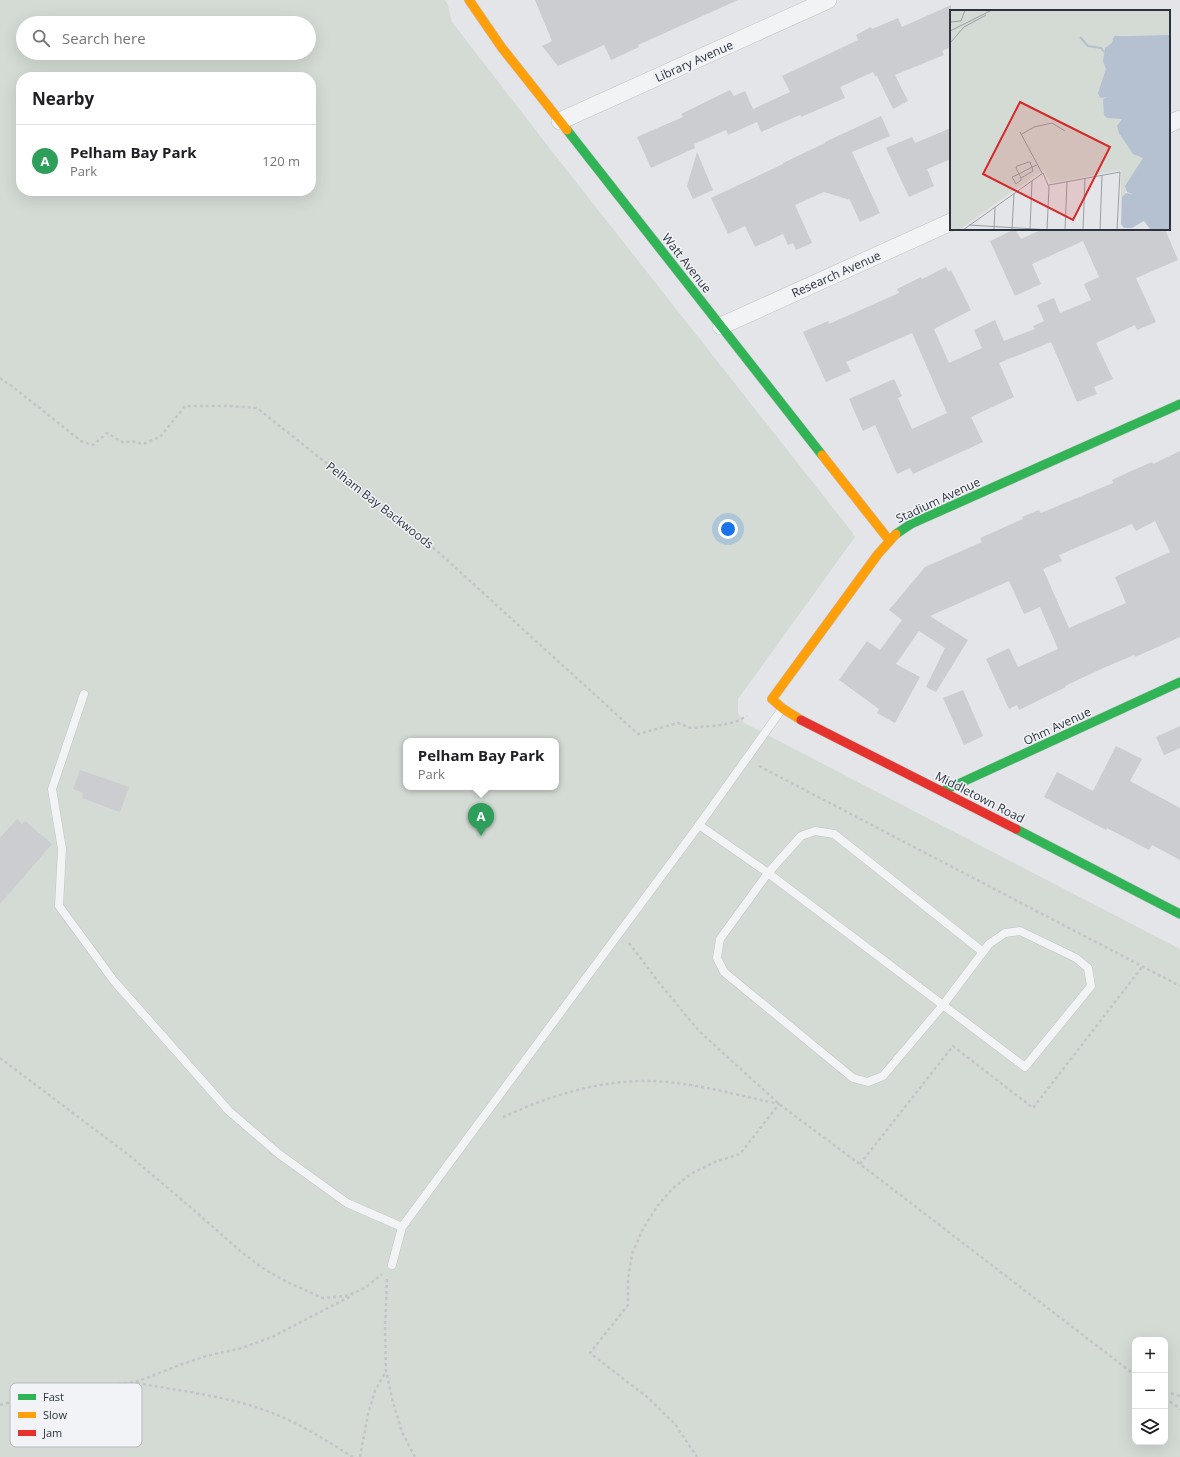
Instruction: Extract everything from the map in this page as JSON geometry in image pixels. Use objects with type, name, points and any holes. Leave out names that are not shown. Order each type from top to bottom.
[{"type":"street","name":"Watt Avenue","points":[[469,0],[502,48],[889,540]]},
{"type":"street","name":"Library Avenue","points":[[560,122],[828,0]]},
{"type":"street","points":[[1170,124],[1180,119]]},
{"type":"street","name":"Research Avenue","points":[[721,326],[950,222]]},
{"type":"street","name":"Stadium Avenue","points":[[772,699],[889,540],[911,524],[1180,404]]},
{"type":"street","name":"Ohm Avenue","points":[[943,791],[1180,682]]},
{"type":"street","name":"Middletown Road","points":[[772,699],[800,720],[943,791],[1180,914]]},
{"type":"lane","points":[[84,694],[52,789],[62,849],[59,906],[114,981],[229,1111],[279,1154],[347,1202],[402,1227]]},
{"type":"lane","points":[[392,1265],[402,1227],[699,825],[782,708]]},
{"type":"lane","points":[[699,825],[768,873],[942,1005],[1025,1067],[1091,986],[1088,968],[1076,958],[1020,931],[1005,933],[988,944],[983,952],[942,1005],[883,1076],[868,1082],[853,1078],[724,972],[717,958],[720,939],[768,873],[801,836],[815,831],[834,834],[983,952]]},
{"type":"path","name":"Pelham Bay Backwoods","points":[[0,378],[81,441],[93,445],[107,434],[124,443],[131,441],[143,444],[160,436],[185,406],[230,406],[257,408],[436,550],[638,734],[678,723],[691,728],[722,725],[735,722],[747,716]]},
{"type":"path","points":[[746,759],[1180,986]]},
{"type":"path","points":[[620,932],[699,1031],[778,1104],[869,1170],[1132,1373]]},
{"type":"path","points":[[0,1058],[130,1156],[239,1250],[261,1267],[287,1282],[323,1298],[346,1296],[365,1288]]},
{"type":"path","points":[[474,1130],[514,1112],[577,1090],[607,1083],[650,1081],[686,1085],[778,1104]]},
{"type":"path","points":[[697,1457],[675,1424],[647,1397],[590,1353],[628,1305],[628,1280],[632,1254],[642,1229],[658,1206],[673,1188],[694,1172],[715,1162],[740,1154],[778,1104]]},
{"type":"path","points":[[127,1383],[136,1382],[206,1356],[242,1348],[272,1337],[338,1304],[365,1288],[392,1265]]},
{"type":"path","points":[[392,1265],[386,1282],[386,1371],[402,1432],[415,1457]]},
{"type":"path","points":[[360,1457],[368,1414],[375,1391],[386,1371]]},
{"type":"path","points":[[136,1382],[141,1383]]},
{"type":"path","points":[[142,1383],[253,1406],[281,1416],[353,1457]]},
{"type":"path","points":[[1168,1393],[1180,1396]]},
{"type":"path","points":[[1168,1400],[1180,1409]]},
{"type":"path","points":[[0,1405],[10,1402]]},
{"type":"shaded area","points":[[0,0],[445,0],[448,5],[452,22],[855,537],[738,699],[738,713],[744,723],[1180,949],[1180,1457],[0,1457]]},
{"type":"building","points":[[535,0],[738,0],[638,45],[639,47],[611,60],[604,45],[558,66],[542,46],[552,41]]},
{"type":"building","points":[[951,5],[950,47],[942,51],[944,55],[895,75],[908,101],[893,109],[877,76],[875,76],[873,72],[840,87],[845,98],[761,132],[757,122],[728,135],[726,130],[694,144],[695,148],[651,168],[637,137],[683,117],[681,114],[730,90],[734,96],[745,91],[753,109],[790,92],[782,76],[858,40],[856,35],[871,27],[872,29],[898,18],[902,27]]},
{"type":"building","points":[[881,116],[890,136],[852,152],[880,213],[860,222],[850,200],[824,192],[795,205],[812,243],[796,250],[793,243],[788,245],[783,234],[755,247],[745,226],[728,234],[711,198]]},
{"type":"building","points":[[950,128],[950,159],[927,169],[934,186],[909,197],[886,148],[912,137],[915,143]]},
{"type":"building","points":[[697,152],[713,190],[693,199],[687,186]]},
{"type":"building","points":[[1013,230],[1016,230],[1021,239],[1041,230],[1165,230],[1178,260],[1136,278],[1156,322],[1137,330],[1135,325],[1096,343],[1113,379],[1094,387],[1097,394],[1077,402],[1051,342],[999,363],[1014,397],[971,417],[983,442],[913,474],[910,468],[897,474],[875,425],[863,431],[849,399],[894,379],[902,396],[898,398],[912,429],[947,413],[912,333],[846,362],[851,371],[826,382],[803,332],[828,321],[829,324],[899,293],[897,289],[946,267],[949,272],[951,270],[971,310],[934,329],[949,363],[982,348],[974,330],[995,320],[1004,341],[1035,329],[1033,326],[1044,321],[1037,305],[1054,298],[1060,313],[1091,300],[1084,284],[1099,277],[1083,241],[1032,264],[1041,284],[1015,296],[990,241]]},
{"type":"building","points":[[1180,451],[1180,637],[1135,657],[1134,655],[1101,669],[1019,710],[1017,705],[1009,709],[986,659],[1009,648],[1018,667],[1058,649],[1040,607],[1024,614],[1009,581],[930,616],[968,640],[936,692],[926,687],[945,648],[919,631],[896,664],[920,677],[895,723],[877,713],[879,709],[839,680],[867,641],[880,650],[902,620],[889,610],[925,567],[982,542],[980,538],[1023,519],[1022,517],[1039,510],[1041,513],[1113,483],[1112,480],[1129,472],[1152,462],[1153,464]],"holes":[[[1155,521],[1170,552],[1115,577],[1126,603],[1069,628],[1043,569],[1062,561],[1059,555],[1132,524],[1136,531]]]},
{"type":"building","points":[[963,690],[983,736],[964,745],[943,698]]},
{"type":"building","points":[[1180,726],[1180,748],[1164,755],[1156,737]]},
{"type":"building","points":[[1116,746],[1142,759],[1130,781],[1180,808],[1180,860],[1152,845],[1149,850],[1107,828],[1106,830],[1044,797],[1057,772],[1093,791]]},
{"type":"building","points":[[80,770],[129,787],[120,812],[82,798],[83,793],[73,789]]},
{"type":"building","points":[[17,819],[22,824],[25,821],[52,844],[0,904],[0,838]]},
{"type":"traffic: fast","points":[[567,130],[822,455]]},
{"type":"traffic: fast","points":[[896,534],[911,524],[1180,404]]},
{"type":"traffic: fast","points":[[943,791],[1180,682]]},
{"type":"traffic: fast","points":[[1016,829],[1180,914]]},
{"type":"traffic: slow","points":[[469,0],[502,48],[567,130]]},
{"type":"traffic: slow","points":[[822,455],[889,540]]},
{"type":"traffic: slow","points":[[801,720],[782,708],[772,699],[878,554],[896,534]]},
{"type":"traffic: jam","points":[[801,720],[1016,829]]},
{"type":"place","name":"Pelham Bay Park","points":[[481,836]]}]
